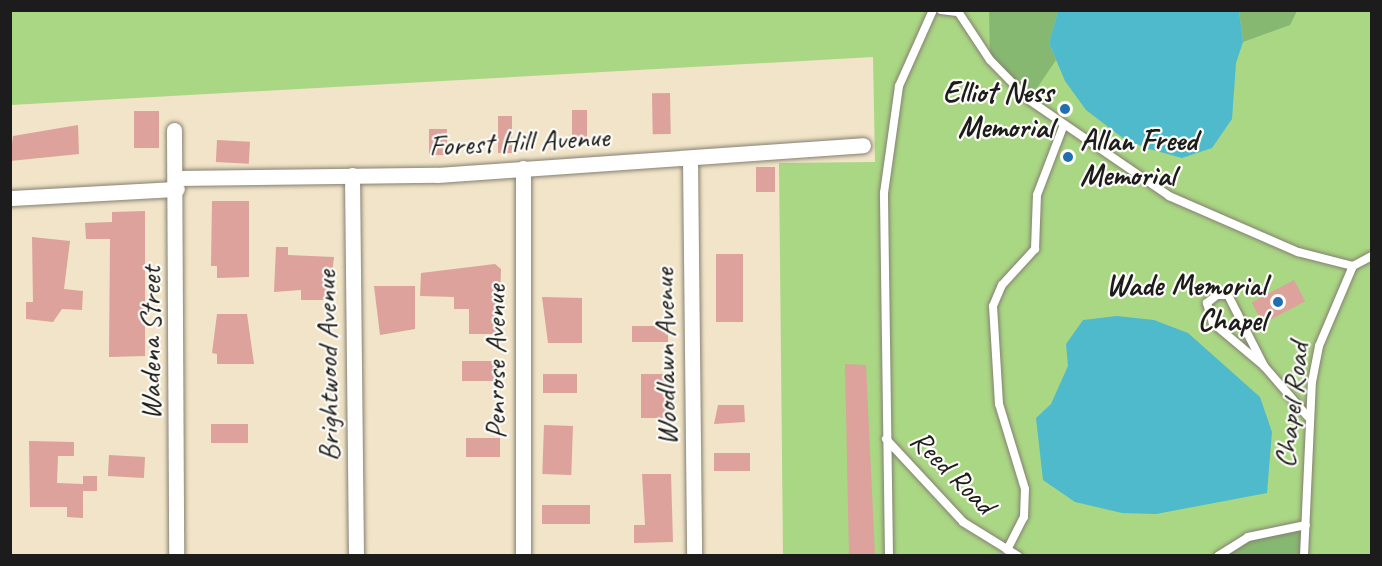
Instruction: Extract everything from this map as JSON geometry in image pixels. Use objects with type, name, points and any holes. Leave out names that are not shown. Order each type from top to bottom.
[{"type":"street","name":"Wadena Street","points":[[174,130],[177,183],[176,555]]},
{"type":"street","name":"Forest Hill Avenue","points":[[10,198],[177,183],[523,168],[863,145]]},
{"type":"street","name":"Woodlawn Avenue","points":[[690,158],[694,555]]},
{"type":"street","name":"Penrose Avenue","points":[[523,168],[523,555]]},
{"type":"street","name":"Brightwood Avenue","points":[[352,175],[356,555]]},
{"type":"lane","points":[[889,555],[884,193],[892,119],[915,42],[933,10]]},
{"type":"lane","points":[[941,10],[957,11],[990,60],[1063,127],[1169,196],[1224,223],[1298,252],[1353,266],[1371,256]]},
{"type":"lane","points":[[1007,550],[1024,517],[1025,489],[999,404],[993,306],[1002,285],[1035,249],[1037,195],[1063,127]]},
{"type":"lane","name":"Chapel Road","points":[[1304,555],[1308,417],[1319,346],[1353,266]]},
{"type":"lane","points":[[1264,366],[1234,304],[1228,295],[1217,295],[1207,303],[1213,323],[1264,366],[1308,417]]},
{"type":"lane","name":"Reed Road","points":[[886,440],[963,522],[1018,555]]},
{"type":"lane","points":[[1218,555],[1248,537],[1306,525]]},
{"type":"green space","points":[[11,11],[1371,11],[1371,555],[783,555],[779,163],[875,162],[873,57],[11,105]]},
{"type":"green space","points":[[989,11],[1058,11],[1049,43],[1056,60],[1029,100],[990,60]]},
{"type":"green space","points":[[1239,11],[1297,11],[1290,25],[1243,42]]},
{"type":"green space","points":[[1306,525],[1304,555],[1218,556],[1248,537]]},
{"type":"water","points":[[1058,11],[1239,11],[1243,42],[1236,63],[1232,119],[1212,148],[1182,158],[1149,149],[1124,139],[1086,110],[1065,81],[1049,43]]},
{"type":"water","points":[[1117,316],[1154,320],[1188,333],[1260,397],[1272,432],[1267,493],[1156,514],[1122,513],[1075,502],[1043,480],[1036,418],[1051,404],[1068,366],[1066,344],[1083,320]]},
{"type":"building","points":[[652,93],[670,93],[671,134],[653,134]]},
{"type":"building","points":[[572,110],[587,110],[587,142],[572,142]]},
{"type":"building","points":[[134,111],[159,111],[159,148],[134,148]]},
{"type":"building","points":[[498,116],[512,116],[512,153],[498,153]]},
{"type":"building","points":[[78,125],[79,154],[10,161],[13,136]]},
{"type":"building","points":[[429,129],[447,129],[447,155],[429,155]]},
{"type":"building","points":[[217,140],[250,142],[249,164],[216,162]]},
{"type":"building","points":[[756,167],[775,167],[775,192],[756,192]]},
{"type":"building","points":[[212,201],[249,201],[249,277],[217,278],[217,266],[211,266]]},
{"type":"building","points":[[145,211],[145,356],[109,357],[110,239],[86,239],[85,223],[112,222],[112,212]]},
{"type":"building","points":[[32,237],[70,241],[64,289],[83,291],[82,310],[62,309],[53,322],[26,319],[26,302],[33,302]]},
{"type":"building","points":[[276,247],[288,247],[288,255],[334,257],[329,300],[301,300],[301,290],[274,292]]},
{"type":"building","points":[[716,254],[743,254],[743,322],[716,322]]},
{"type":"building","points":[[495,264],[501,269],[499,334],[469,334],[469,309],[454,309],[454,297],[420,296],[421,273]]},
{"type":"building","name":"Wade Memorial Chapel","points":[[1294,280],[1305,301],[1263,324],[1252,303]]},
{"type":"building","points":[[374,286],[415,286],[415,329],[380,335]]},
{"type":"building","points":[[542,297],[582,298],[582,343],[548,343]]},
{"type":"building","points":[[217,314],[247,314],[254,364],[217,364],[217,354],[212,353]]},
{"type":"building","points":[[632,326],[668,326],[668,342],[632,342]]},
{"type":"building","points":[[462,361],[499,361],[499,381],[462,381]]},
{"type":"building","points":[[845,364],[866,365],[875,555],[849,555]]},
{"type":"building","points":[[543,374],[577,374],[577,393],[543,393]]},
{"type":"building","points":[[641,374],[669,374],[669,418],[641,418]]},
{"type":"building","points":[[718,405],[744,405],[745,422],[714,424]]},
{"type":"building","points":[[211,424],[248,424],[248,443],[211,443]]},
{"type":"building","points":[[544,425],[573,426],[571,475],[542,474]]},
{"type":"building","points":[[466,438],[500,438],[500,457],[466,457]]},
{"type":"building","points":[[29,441],[74,442],[74,456],[58,456],[57,483],[83,484],[83,476],[97,476],[97,491],[83,491],[83,518],[67,517],[67,507],[30,507]]},
{"type":"building","points":[[714,453],[750,453],[750,471],[714,471]]},
{"type":"building","points":[[109,455],[145,457],[144,478],[108,476]]},
{"type":"building","points":[[642,474],[671,474],[673,542],[634,543],[634,525],[645,525]]},
{"type":"building","points":[[542,505],[590,505],[590,524],[542,524]]},
{"type":"place","name":"Elliot Ness Memorial","points":[[1065,109]]},
{"type":"place","name":"Allan Freed Memorial","points":[[1068,157]]},
{"type":"place","name":"Wade Memorial Chapel","points":[[1278,302]]}]
